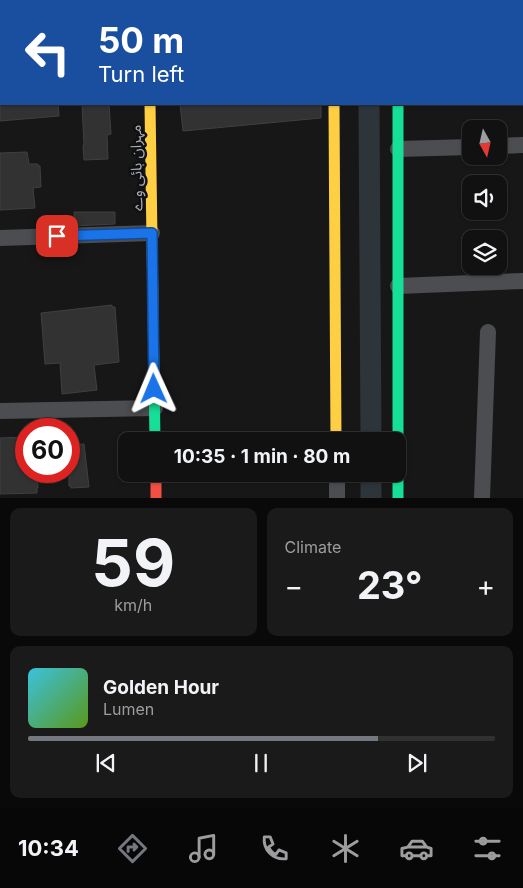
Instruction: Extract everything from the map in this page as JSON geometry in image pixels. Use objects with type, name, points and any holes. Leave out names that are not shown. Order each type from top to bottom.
[{"type":"street","name":"مہران ہائی وے","points":[[150,105],[155,432]]},
{"type":"street","points":[[334,105],[336,432]]},
{"type":"street","points":[[398,105],[398,498]]},
{"type":"street","points":[[508,146],[523,145]]},
{"type":"street","points":[[398,149],[462,147]]},
{"type":"street","points":[[0,238],[152,233]]},
{"type":"street","points":[[398,286],[523,281]]},
{"type":"street","points":[[482,498],[488,332]]},
{"type":"street","points":[[0,411],[155,408]]},
{"type":"street","points":[[156,482],[156,498]]},
{"type":"street","points":[[336,482],[337,498]]},
{"type":"building","points":[[0,105],[58,105],[59,116],[0,121]]},
{"type":"building","points":[[82,105],[109,105],[111,134],[107,135],[108,159],[84,160]]},
{"type":"building","points":[[180,105],[321,105],[321,118],[183,131]]},
{"type":"building","points":[[27,152],[29,164],[38,164],[40,166],[41,187],[33,188],[35,208],[0,210],[0,153]]},
{"type":"building","points":[[74,212],[115,212],[115,224],[74,226]]},
{"type":"building","points":[[112,305],[112,307],[115,307],[119,362],[94,365],[97,390],[62,394],[60,363],[45,364],[41,313]]},
{"type":"building","points":[[15,437],[15,483],[38,483],[37,493],[0,494],[0,438]]},
{"type":"building","points":[[80,444],[84,444],[89,487],[71,488],[69,483],[80,483]]},
{"type":"waterway","points":[[369,105],[371,432]]},
{"type":"waterway","points":[[371,482],[371,498]]},
{"type":"traffic: fast","points":[[398,105],[398,498]]},
{"type":"traffic: fast","points":[[153,307],[155,432]]},
{"type":"traffic: slow","points":[[150,105],[153,307]]},
{"type":"traffic: slow","points":[[334,105],[336,432]]},
{"type":"traffic: jam","points":[[156,482],[156,498]]},
{"type":"route","points":[[57,236],[152,233],[154,389]]}]
